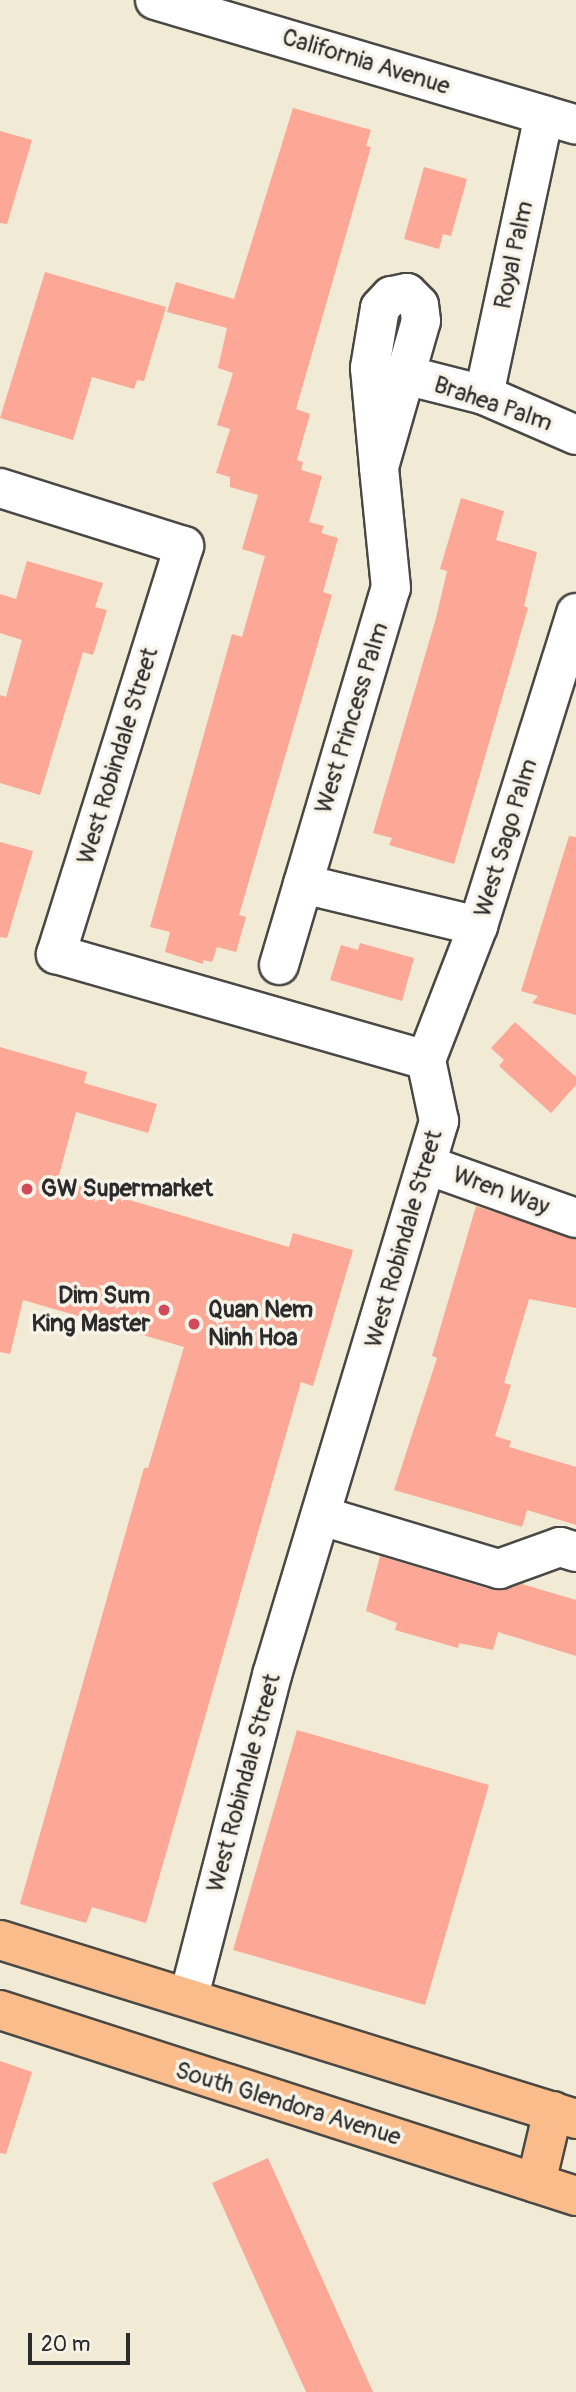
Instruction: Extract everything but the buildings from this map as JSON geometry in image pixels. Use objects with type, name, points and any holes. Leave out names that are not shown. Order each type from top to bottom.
[{"type":"main road","points":[[0,1940],[189,1996],[564,2115],[536,2183]]},
{"type":"main road","name":"South Glendora Avenue","points":[[0,2010],[576,2196]]},
{"type":"street","name":"California Avenue","points":[[155,0],[560,120]]},
{"type":"street","name":"Royal Palm","points":[[484,395],[560,120]]},
{"type":"street","name":"West Princess Palm","points":[[279,965],[391,587],[379,467],[370,368],[380,308],[391,296],[407,293],[419,305],[421,321],[409,376],[379,467]]},
{"type":"street","name":"Brahea Palm","points":[[409,376],[484,395],[576,435]]},
{"type":"street","name":"West Robindale Street","points":[[0,488],[184,546],[56,954],[426,1060],[439,1121],[252,1746],[189,1996]]},
{"type":"street","name":"West Sago Palm","points":[[426,1060],[478,926],[576,613]]},
{"type":"street","points":[[303,884],[478,926]]},
{"type":"street","name":"Wren Way","points":[[426,1165],[576,1218]]},
{"type":"street","points":[[322,1516],[499,1569],[560,1547],[576,1552]]},
{"type":"place","name":"GW Supermarket","points":[[27,1189]]},
{"type":"place","name":"Dim Sum King Master","points":[[164,1310]]},
{"type":"place","name":"Quan Nem Ninh Hoa","points":[[194,1324]]}]
